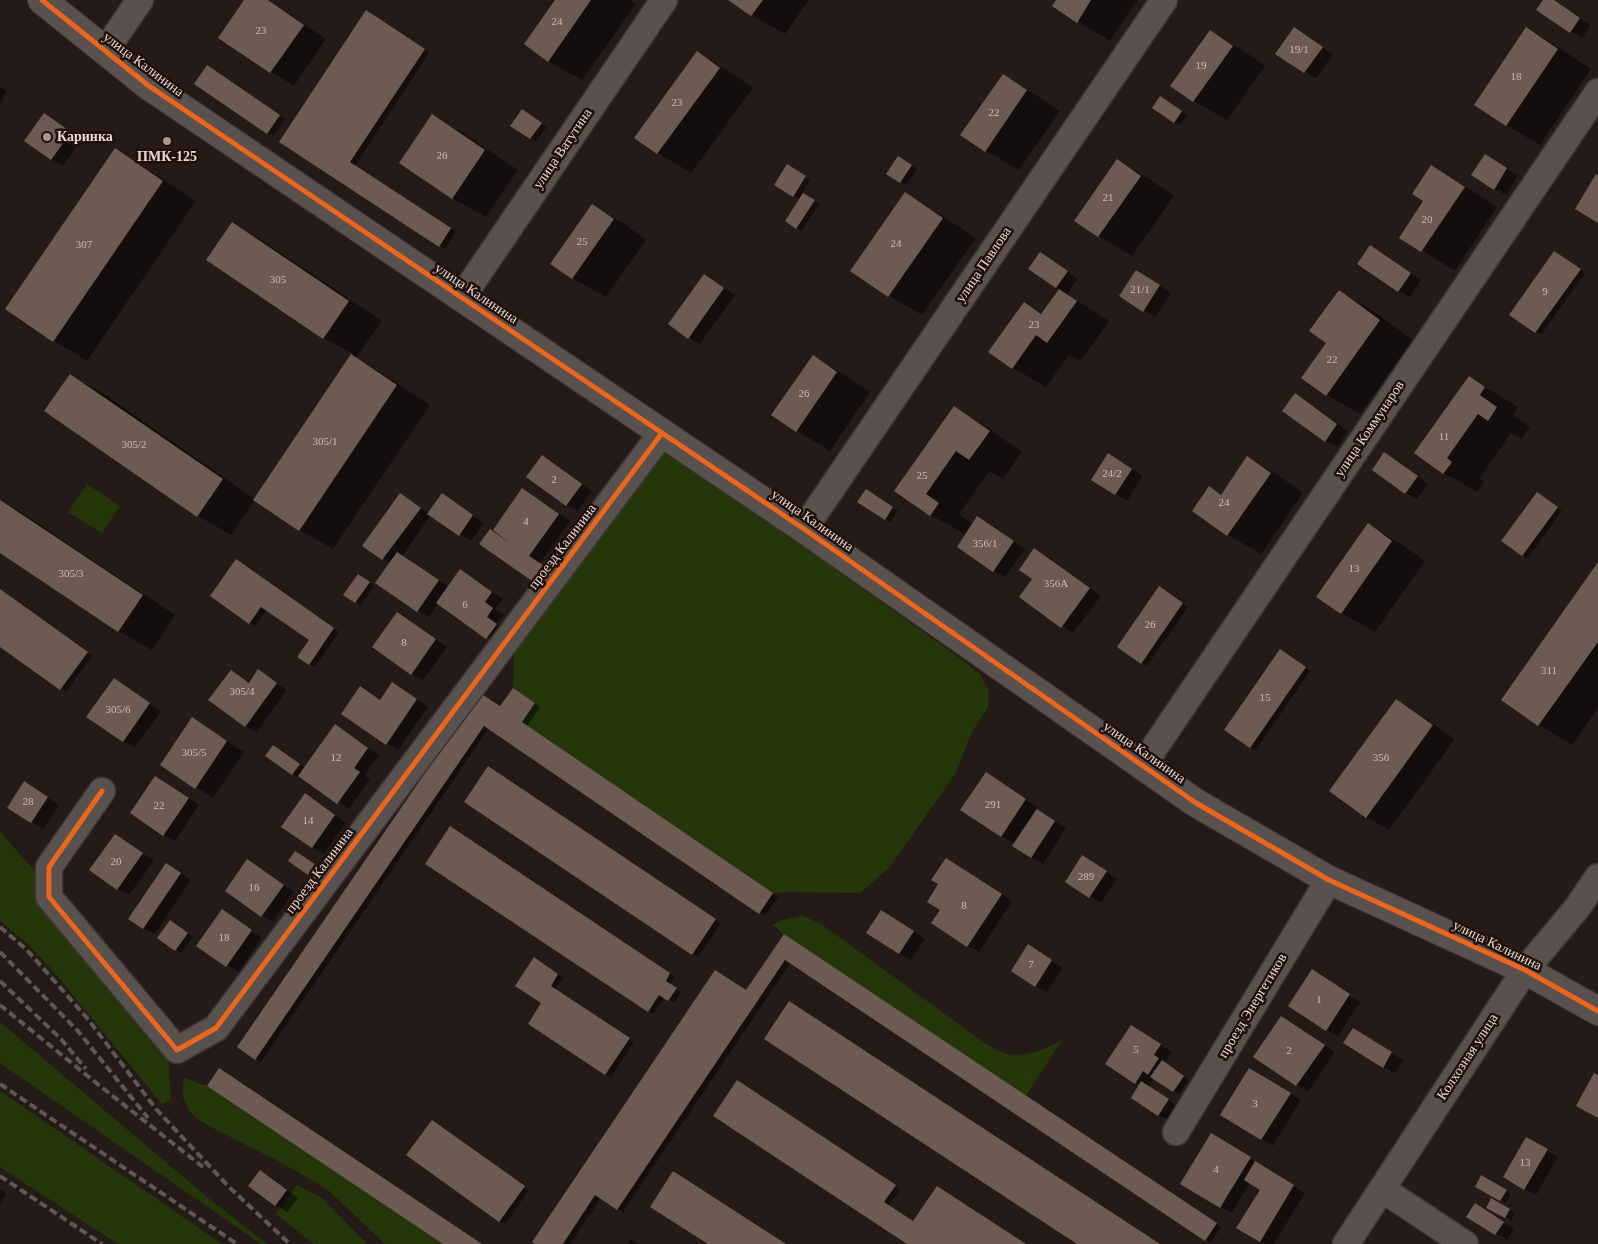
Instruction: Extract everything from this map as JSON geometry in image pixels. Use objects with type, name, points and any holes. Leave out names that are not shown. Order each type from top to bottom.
[{"type":"street","name":"улица Калинина","points":[[42,0],[149,86],[804,529],[1196,803],[1330,880],[1524,970],[1598,1011]]},
{"type":"street","points":[[105,51],[140,0]]},
{"type":"street","name":"улица Ватутина","points":[[462,298],[664,0]]},
{"type":"street","name":"улица Павлова","points":[[804,529],[1164,0]]},
{"type":"street","name":"улица Коммунаров","points":[[1142,766],[1598,92]]},
{"type":"street","name":"проезд Калинина","points":[[102,791],[49,867],[49,897],[177,1050],[216,1028],[662,433]]},
{"type":"street","name":"Колхозная улица","points":[[1346,1244],[1524,970],[1577,908],[1598,877]]},
{"type":"street","name":"проезд Энергетиков","points":[[1176,1132],[1330,880]]},
{"type":"street","points":[[1382,1189],[1465,1244]]},
{"type":"green space","points":[[661,445],[954,654],[979,673],[989,690],[988,707],[972,732],[955,774],[889,868],[860,893],[773,893],[522,722],[535,703],[513,688],[514,651]]},
{"type":"green space","points":[[87,484],[120,506],[102,533],[68,512]]},
{"type":"green space","points":[[0,832],[59,898],[168,1048],[171,1100],[162,1104],[54,972],[29,945],[0,921]]},
{"type":"green space","points":[[803,916],[821,924],[986,1044],[1000,1052],[1011,1055],[1026,1054],[1042,1050],[1062,1040],[1026,1096],[773,925],[782,920]]},
{"type":"green space","points":[[0,1022],[207,1197],[267,1244],[261,1244],[0,1063]]},
{"type":"green space","points":[[184,1078],[207,1086],[443,1244],[385,1244],[327,1189],[195,1117],[189,1110],[182,1095]]},
{"type":"green space","points":[[0,1091],[222,1244],[118,1244],[0,1167]]},
{"type":"green space","points":[[297,1185],[322,1198],[367,1244],[314,1244],[276,1214]]},
{"type":"building","points":[[244,0],[268,0],[304,25],[270,73],[218,38]]},
{"type":"building","points":[[555,0],[591,0],[548,62],[524,44]]},
{"type":"building","points":[[728,0],[763,0],[751,16]]},
{"type":"building","points":[[1056,0],[1091,0],[1077,23],[1052,6]]},
{"type":"building","points":[[1543,0],[1554,0],[1580,18],[1570,33],[1536,10]]},
{"type":"building","points":[[366,10],[425,49],[350,162],[451,228],[439,247],[279,142]]},
{"type":"building","points":[[1294,27],[1323,47],[1304,73],[1275,54]]},
{"type":"building","points":[[1526,27],[1558,49],[1506,126],[1474,105]]},
{"type":"building","points":[[1210,30],[1233,46],[1193,102],[1170,86]]},
{"type":"building","points":[[697,51],[720,68],[657,154],[634,138]]},
{"type":"building","points":[[207,65],[280,115],[267,134],[194,84]]},
{"type":"building","points":[[1003,74],[1027,90],[985,152],[960,135]]},
{"type":"building","points":[[1160,96],[1182,111],[1174,123],[1152,108]]},
{"type":"building","points":[[522,109],[542,123],[530,139],[510,126]]},
{"type":"building","name":"Каринка","points":[[44,113],[71,132],[51,160],[24,141]]},
{"type":"building","points":[[432,114],[485,150],[452,199],[399,163]]},
{"type":"building","points":[[115,148],[163,181],[53,342],[5,309]]},
{"type":"building","points":[[1485,154],[1507,168],[1494,190],[1471,175]]},
{"type":"building","points":[[898,156],[912,165],[900,183],[886,174]]},
{"type":"building","points":[[1117,159],[1141,176],[1098,237],[1074,221]]},
{"type":"building","points":[[787,164],[806,176],[793,197],[774,185]]},
{"type":"building","points":[[1431,165],[1465,187],[1421,252],[1399,238],[1423,201],[1412,194]]},
{"type":"building","points":[[1596,174],[1598,175],[1598,223],[1575,209]]},
{"type":"building","points":[[905,192],[943,218],[888,297],[850,271]]},
{"type":"building","points":[[803,193],[815,200],[796,229],[785,221]]},
{"type":"building","points":[[592,204],[614,219],[572,279],[550,264]]},
{"type":"building","points":[[232,222],[349,301],[323,339],[206,260]]},
{"type":"building","points":[[1370,245],[1411,273],[1398,292],[1357,264]]},
{"type":"building","points":[[1554,251],[1581,269],[1535,333],[1509,315]]},
{"type":"building","points":[[1040,252],[1068,271],[1056,288],[1028,269]]},
{"type":"building","points":[[1136,270],[1160,285],[1143,312],[1119,296]]},
{"type":"building","points":[[704,274],[724,288],[688,339],[668,324]]},
{"type":"building","points":[[1059,289],[1077,301],[1047,343],[1036,335],[1012,369],[988,352],[1024,302],[1041,314]]},
{"type":"building","points":[[1339,290],[1380,320],[1326,396],[1301,378],[1326,343],[1309,331]]},
{"type":"building","points":[[351,354],[397,385],[299,531],[253,500]]},
{"type":"building","points":[[813,355],[837,372],[796,432],[771,415]]},
{"type":"building","points":[[70,374],[223,479],[197,517],[44,411]]},
{"type":"building","points":[[1469,376],[1485,387],[1480,395],[1497,407],[1488,421],[1478,414],[1447,458],[1452,462],[1443,474],[1414,453]]},
{"type":"building","points":[[1295,393],[1337,424],[1325,442],[1282,411]]},
{"type":"building","points":[[954,406],[990,431],[969,460],[956,451],[926,494],[939,503],[930,516],[894,491]]},
{"type":"building","points":[[1384,452],[1418,476],[1405,494],[1372,470]]},
{"type":"building","points":[[1108,453],[1132,469],[1115,495],[1091,480]]},
{"type":"building","points":[[542,455],[582,484],[566,506],[526,477]]},
{"type":"building","points":[[1247,456],[1271,473],[1227,536],[1192,511],[1209,486],[1221,495]]},
{"type":"building","points":[[522,488],[559,514],[529,556],[543,565],[532,581],[479,544],[490,529],[510,543],[493,530]]},
{"type":"building","points":[[866,489],[893,507],[885,520],[857,502]]},
{"type":"building","points":[[1537,492],[1558,507],[1522,556],[1501,541]]},
{"type":"building","points":[[400,493],[421,508],[382,560],[362,546]]},
{"type":"building","points":[[442,493],[473,515],[459,536],[427,514]]},
{"type":"building","points":[[0,500],[143,595],[118,632],[0,553]]},
{"type":"building","points":[[977,516],[1014,541],[993,572],[957,547]]},
{"type":"building","points":[[1368,523],[1392,541],[1341,614],[1316,597]]},
{"type":"building","points":[[1034,548],[1090,588],[1061,628],[1019,597],[1032,579],[1019,570]]},
{"type":"building","points":[[397,552],[439,580],[417,612],[375,583]]},
{"type":"building","points":[[236,559],[334,628],[309,665],[297,657],[309,640],[261,607],[249,624],[210,596]]},
{"type":"building","points":[[1598,562],[1598,642],[1538,726],[1501,700]]},
{"type":"building","points":[[460,569],[492,592],[485,602],[493,608],[487,617],[497,624],[486,639],[436,603]]},
{"type":"building","points":[[358,574],[370,582],[355,603],[343,595]]},
{"type":"building","points":[[1159,586],[1183,603],[1141,664],[1117,647]]},
{"type":"building","points":[[0,589],[88,652],[60,690],[0,647]]},
{"type":"building","points":[[397,612],[436,639],[411,675],[372,647]]},
{"type":"building","points":[[1280,649],[1306,667],[1250,748],[1224,730]]},
{"type":"building","points":[[258,669],[277,683],[245,727],[208,700],[231,670],[249,683]]},
{"type":"building","points":[[114,678],[150,703],[123,742],[86,717]]},
{"type":"building","points":[[392,682],[417,699],[386,745],[341,714],[360,686],[380,700]]},
{"type":"building","points":[[513,688],[535,703],[522,722],[773,893],[759,914],[484,726],[255,1060],[237,1047],[480,693],[500,706]]},
{"type":"building","points":[[1396,699],[1433,725],[1366,818],[1329,791]]},
{"type":"building","points":[[192,717],[227,741],[195,789],[160,765]]},
{"type":"building","points":[[335,724],[368,748],[354,768],[360,772],[337,804],[298,776]]},
{"type":"building","points":[[273,745],[300,764],[292,775],[265,756]]},
{"type":"building","points":[[488,766],[716,919],[692,955],[464,802]]},
{"type":"building","points":[[986,772],[1026,799],[1001,837],[960,810]]},
{"type":"building","points":[[155,776],[189,798],[163,836],[130,813]]},
{"type":"building","points":[[24,781],[48,797],[31,823],[7,808]]},
{"type":"building","points":[[305,793],[335,815],[312,848],[281,827]]},
{"type":"building","points":[[1037,809],[1055,821],[1031,858],[1012,846]]},
{"type":"building","points":[[450,826],[670,973],[666,981],[677,988],[668,1001],[659,995],[648,1012],[425,864]]},
{"type":"building","points":[[115,834],[143,853],[117,890],[89,870]]},
{"type":"building","points":[[295,851],[315,864],[308,875],[288,861]]},
{"type":"building","points":[[1082,855],[1107,871],[1089,898],[1065,882]]},
{"type":"building","points":[[946,858],[1002,894],[967,947],[931,923],[940,910],[927,902],[938,884],[931,880]]},
{"type":"building","points":[[247,859],[284,885],[261,917],[225,891]]},
{"type":"building","points":[[166,863],[181,873],[143,929],[128,919]]},
{"type":"building","points":[[222,909],[252,930],[226,967],[196,946]]},
{"type":"building","points":[[881,910],[914,931],[899,954],[866,933]]},
{"type":"building","points":[[170,920],[188,933],[175,951],[157,938]]},
{"type":"building","points":[[784,934],[1217,1223],[1205,1241],[785,960],[617,1210],[595,1195],[563,1244],[535,1244],[532,1242],[715,970],[746,990]]},
{"type":"building","points":[[1028,944],[1052,960],[1035,987],[1011,971]]},
{"type":"building","points":[[534,957],[558,974],[551,986],[630,1038],[605,1075],[528,1024],[541,1003],[515,986]]},
{"type":"building","points":[[1312,969],[1350,994],[1326,1031],[1288,1006]]},
{"type":"building","points":[[789,1001],[1160,1244],[1077,1244],[764,1039]]},
{"type":"building","points":[[1281,1016],[1325,1045],[1296,1086],[1253,1057]]},
{"type":"building","points":[[1131,1025],[1161,1044],[1154,1055],[1159,1058],[1148,1075],[1143,1071],[1135,1084],[1105,1064]]},
{"type":"building","points":[[1353,1028],[1392,1052],[1383,1068],[1343,1043]]},
{"type":"building","points":[[1162,1060],[1184,1076],[1173,1092],[1150,1077]]},
{"type":"building","points":[[219,1068],[482,1244],[443,1244],[207,1086]]},
{"type":"building","points":[[1249,1068],[1291,1093],[1261,1140],[1220,1115]]},
{"type":"building","points":[[1594,1073],[1598,1075],[1598,1118],[1576,1106]]},
{"type":"building","points":[[737,1080],[896,1185],[884,1202],[913,1221],[937,1186],[1026,1244],[907,1244],[713,1116]]},
{"type":"building","points":[[1141,1081],[1169,1099],[1158,1116],[1131,1098]]},
{"type":"building","points":[[432,1120],[525,1186],[499,1222],[406,1155]]},
{"type":"building","points":[[1211,1133],[1251,1157],[1220,1208],[1180,1184]]},
{"type":"building","points":[[1526,1137],[1548,1149],[1524,1190],[1503,1177]]},
{"type":"building","points":[[1255,1161],[1294,1185],[1260,1242],[1236,1228],[1260,1190],[1244,1180]]},
{"type":"building","points":[[260,1170],[287,1190],[275,1206],[248,1186]]},
{"type":"building","points":[[673,1171],[786,1244],[708,1244],[650,1207]]},
{"type":"building","points":[[1481,1175],[1507,1190],[1500,1201],[1475,1187]]},
{"type":"building","points":[[1491,1198],[1510,1209],[1505,1218],[1486,1208]]},
{"type":"building","points":[[1475,1203],[1504,1222],[1495,1235],[1466,1217]]},
{"type":"railway","points":[[0,927],[26,949],[87,1018],[156,1109],[229,1187],[290,1244]]},
{"type":"railway","points":[[0,952],[77,1030],[148,1118]]},
{"type":"railway","points":[[0,981],[61,1039],[86,1069]]},
{"type":"railway","points":[[0,1005],[203,1167]]},
{"type":"railway","points":[[0,1084],[237,1244]]},
{"type":"railway","points":[[0,1176],[102,1244]]},
{"type":"cycle path","points":[[42,0],[149,86],[804,529],[1196,803],[1329,880],[1525,970],[1598,1011]]},
{"type":"cycle path","points":[[102,791],[49,867],[49,897],[177,1050],[216,1028],[662,433]]},
{"type":"place","name":"Каринка","points":[[47,137]]},
{"type":"place","name":"ПМК-125","points":[[167,141]]}]
